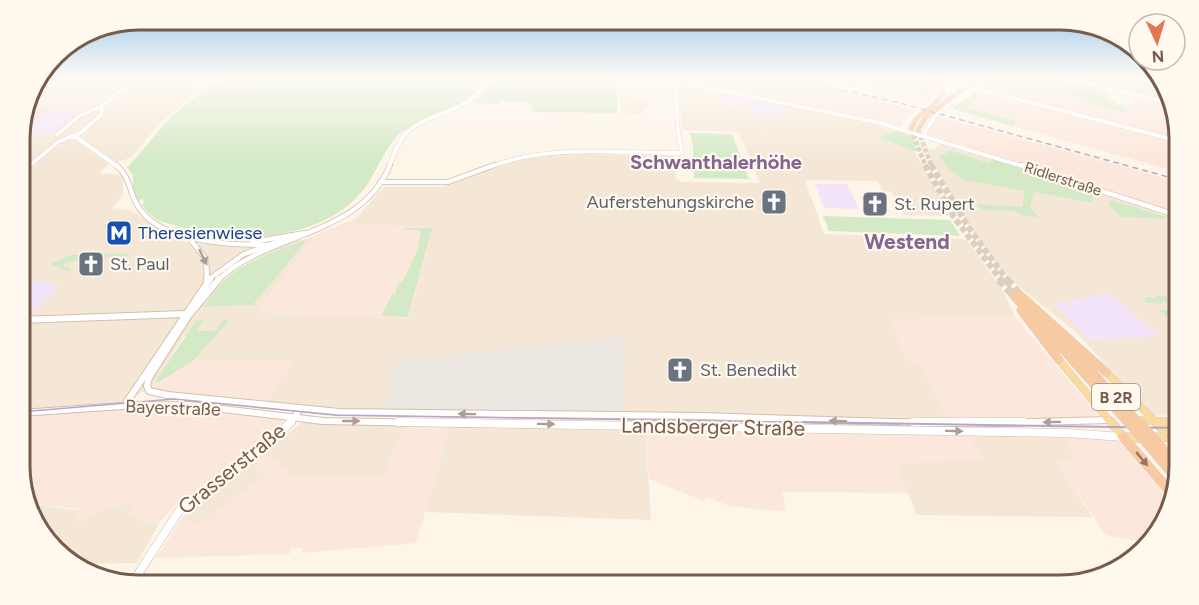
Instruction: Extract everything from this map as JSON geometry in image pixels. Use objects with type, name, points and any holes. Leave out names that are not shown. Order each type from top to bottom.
[{"type":"highway","points":[[918,130],[926,117],[941,105]]},
{"type":"highway","points":[[911,129],[917,118],[933,106]]},
{"type":"highway","points":[[1015,297],[1059,360]]},
{"type":"highway","points":[[1015,297],[1107,373]]},
{"type":"highway","name":"B 2R","points":[[1015,297],[1169,457]]},
{"type":"highway","name":"B 2R","points":[[1071,354],[1169,469]]},
{"type":"highway","points":[[1124,437],[1166,487]]},
{"type":"main road","points":[[168,395],[151,392],[147,389],[148,382],[210,283],[260,253],[321,228],[355,208],[380,182],[403,136],[419,125],[460,105]]},
{"type":"main road","points":[[380,182],[448,182],[512,158],[539,153],[682,153],[677,105]]},
{"type":"main road","name":"Ridlerstraße","points":[[795,105],[946,142],[1169,213]]},
{"type":"main road","points":[[902,130],[911,117],[926,105]]},
{"type":"main road","points":[[923,136],[928,122],[947,105]]},
{"type":"main road","points":[[938,112],[952,105]]},
{"type":"main road","points":[[1043,105],[1169,138]]},
{"type":"main road","points":[[30,166],[58,142],[78,136],[102,113],[102,106],[85,114],[57,135]]},
{"type":"main road","points":[[85,114],[102,113]]},
{"type":"main road","points":[[57,135],[70,137]]},
{"type":"main road","points":[[57,135],[58,142]]},
{"type":"main road","points":[[78,136],[118,166],[128,177],[129,192],[140,209],[157,223],[188,237],[226,243],[282,244]]},
{"type":"main road","points":[[125,404],[183,315],[210,283],[237,258],[264,243],[321,228]]},
{"type":"main road","points":[[188,237],[200,248],[206,259],[210,283]]},
{"type":"main road","points":[[260,253],[264,243]]},
{"type":"main road","points":[[30,320],[192,314]]},
{"type":"main road","points":[[1059,360],[1124,437]]},
{"type":"main road","points":[[1107,373],[1153,421],[1169,432]]},
{"type":"main road","name":"Bayerstraße","points":[[168,395],[256,404]]},
{"type":"main road","name":"Bayerstraße","points":[[30,412],[125,404],[181,405],[248,412]]},
{"type":"main road","name":"Landsberger Straße","points":[[256,404],[299,410],[896,422],[1169,422]]},
{"type":"main road","name":"Grasserstraße","points":[[147,560],[176,514],[265,447],[299,410]]},
{"type":"main road","name":"Landsberger Straße","points":[[248,412],[293,419],[1169,436]]},
{"type":"main road","points":[[138,575],[147,560]]},
{"type":"shaded area","points":[[36,105],[40,105],[49,113],[72,107],[77,113],[54,133],[30,136]]},
{"type":"shaded area","points":[[36,105],[41,105],[49,113],[31,124]]},
{"type":"shaded area","points":[[39,105],[181,105],[162,121],[130,158],[109,164],[99,173],[123,175],[123,194],[113,208],[132,211],[163,231],[191,245],[304,240],[355,219],[384,187],[442,187],[509,160],[546,153],[675,156],[676,179],[682,182],[760,183],[739,132],[682,130],[680,105],[790,105],[896,131],[879,137],[914,151],[950,216],[904,215],[892,192],[883,191],[877,181],[805,180],[824,234],[966,239],[1004,292],[1014,315],[889,320],[920,364],[949,424],[623,414],[624,338],[397,361],[383,411],[266,403],[292,362],[193,361],[216,336],[184,336],[156,380],[157,383],[122,404],[30,410],[30,136],[54,133],[72,107],[49,113]],"holes":[[[306,240],[253,305],[205,307],[220,284],[241,267],[255,259]]]},
{"type":"shaded area","points":[[621,105],[648,105],[648,109],[643,109],[643,114],[621,113]]},
{"type":"shaded area","points":[[787,105],[776,117],[750,114],[747,106],[730,108],[724,106]]},
{"type":"shaded area","points":[[802,105],[897,105],[913,110],[899,125]]},
{"type":"shaded area","points":[[965,105],[1163,105],[1168,125],[1169,169],[958,111]]},
{"type":"shaded area","points":[[937,116],[1169,179],[1169,210],[927,134]]},
{"type":"shaded area","points":[[942,142],[1169,214],[1169,416],[1151,415],[1076,332],[1008,278],[968,224],[926,149],[935,149]]},
{"type":"shaded area","points":[[815,184],[847,184],[859,209],[824,208]]},
{"type":"shaded area","points":[[343,224],[433,227],[410,319],[255,313],[315,235]]},
{"type":"shaded area","points":[[51,281],[48,285],[60,285],[36,311],[30,311],[30,282]]},
{"type":"shaded area","points":[[1109,293],[1159,336],[1089,340],[1054,304]]},
{"type":"shaded area","points":[[1014,315],[1104,422],[949,424],[920,364],[908,363],[889,320]]},
{"type":"shaded area","points":[[625,337],[623,414],[383,411],[396,361]]},
{"type":"shaded area","points":[[193,361],[293,362],[266,403],[160,392],[153,388],[152,386]]},
{"type":"shaded area","points":[[181,407],[281,419],[285,422],[256,449],[173,507],[160,522],[143,524],[141,519],[136,518],[137,514],[130,516],[132,502],[92,513],[85,522],[72,520],[79,509],[37,504],[31,480],[30,415]]},
{"type":"shaded area","points":[[301,423],[406,423],[383,477],[294,477],[265,453]]},
{"type":"shaded area","points":[[406,423],[451,424],[416,543],[301,553],[303,548],[292,548],[289,554],[156,558],[180,521],[192,520],[199,524],[266,475],[252,463],[265,453],[294,477],[383,477]]},
{"type":"shaded area","points":[[451,424],[645,428],[651,520],[425,512]]},
{"type":"shaded area","points":[[645,428],[968,433],[983,460],[897,463],[908,493],[782,492],[786,511],[754,509],[731,506],[708,498],[704,501],[649,479]]},
{"type":"shaded area","points":[[968,433],[1063,437],[1078,461],[1056,461],[1092,517],[917,515],[896,463],[982,460]]},
{"type":"shaded area","points":[[1063,437],[1109,438],[1120,442],[1165,494],[1151,527],[1138,542],[1106,535],[1055,460],[1078,460]]},
{"type":"shaded area","points":[[252,463],[266,475],[198,525],[192,520],[180,521],[192,506]]},
{"type":"shaded area","points":[[133,502],[144,524],[160,522],[137,563],[91,564],[78,557],[57,538],[48,527],[37,504],[92,513]]},
{"type":"green space","name":"Theresienwiese","points":[[185,105],[456,105],[413,125],[396,137],[365,188],[345,208],[330,218],[277,234],[206,239],[158,220],[141,204],[145,204],[142,199],[137,202],[133,192],[133,175],[127,167],[175,113]]},
{"type":"green space","points":[[532,105],[617,105],[617,113],[533,112]]},
{"type":"green space","points":[[957,105],[969,105],[966,108],[1016,121],[1012,126],[953,108]]},
{"type":"green space","points":[[1095,105],[1121,105],[1138,109],[1126,108],[1125,110],[1130,111],[1122,112]]},
{"type":"green space","points":[[896,131],[912,136],[917,151],[878,137]]},
{"type":"green space","points":[[690,133],[732,134],[749,179],[694,178],[693,145]]},
{"type":"green space","points":[[949,150],[988,163],[993,159],[1097,193],[1091,202],[1087,202],[1034,192],[1030,207],[1039,218],[1015,211],[982,210],[978,204],[1022,207],[1025,191],[964,180],[949,169],[939,155],[944,155]]},
{"type":"green space","points":[[1111,200],[1169,219],[1121,217],[1109,205]]},
{"type":"green space","points":[[823,216],[950,220],[960,236],[829,231]]},
{"type":"green space","points":[[405,228],[432,228],[408,317],[381,316],[392,295],[395,295],[398,283],[402,283],[417,251],[421,231]]},
{"type":"green space","points":[[307,240],[253,305],[204,307],[218,287],[243,266]]},
{"type":"green space","points":[[130,254],[124,260],[120,260],[121,257],[87,257],[64,264],[63,267],[70,267],[68,269],[71,270],[70,272],[50,264],[71,255]]},
{"type":"green space","points":[[1158,295],[1169,297],[1169,302],[1162,301],[1162,304],[1142,302],[1147,297],[1156,298]]},
{"type":"green space","points":[[1169,309],[1169,319],[1163,313],[1156,312]]},
{"type":"green space","points":[[204,320],[197,331],[215,331],[223,320],[229,321],[193,361],[157,383],[156,380],[196,321]]},
{"type":"tunnel","points":[[911,129],[926,166]]},
{"type":"tunnel","points":[[918,130],[932,166]]},
{"type":"tunnel","points":[[926,166],[954,217],[1001,280]]},
{"type":"tunnel","points":[[932,166],[969,228],[1007,280]]},
{"type":"tunnel","points":[[999,279],[1014,296]]},
{"type":"tunnel","points":[[1006,279],[1020,295]]},
{"type":"tram line","points":[[30,411],[174,399],[336,415],[901,424]]},
{"type":"tram line","points":[[803,422],[1169,428]]},
{"type":"railway","points":[[908,105],[1169,177]]},
{"type":"place","name":"Auferstehungskirche","points":[[774,202]]},
{"type":"place","name":"St. Rupert","points":[[875,204]]},
{"type":"place","name":"Theresienwiese","points":[[119,233]]},
{"type":"place","name":"St. Paul","points":[[91,264]]},
{"type":"place","name":"St. Benedikt","points":[[680,370]]},
{"type":"district","name":"Schwanthalerhöhe","points":[[716,162]]},
{"type":"district","name":"Westend","points":[[907,242]]}]
